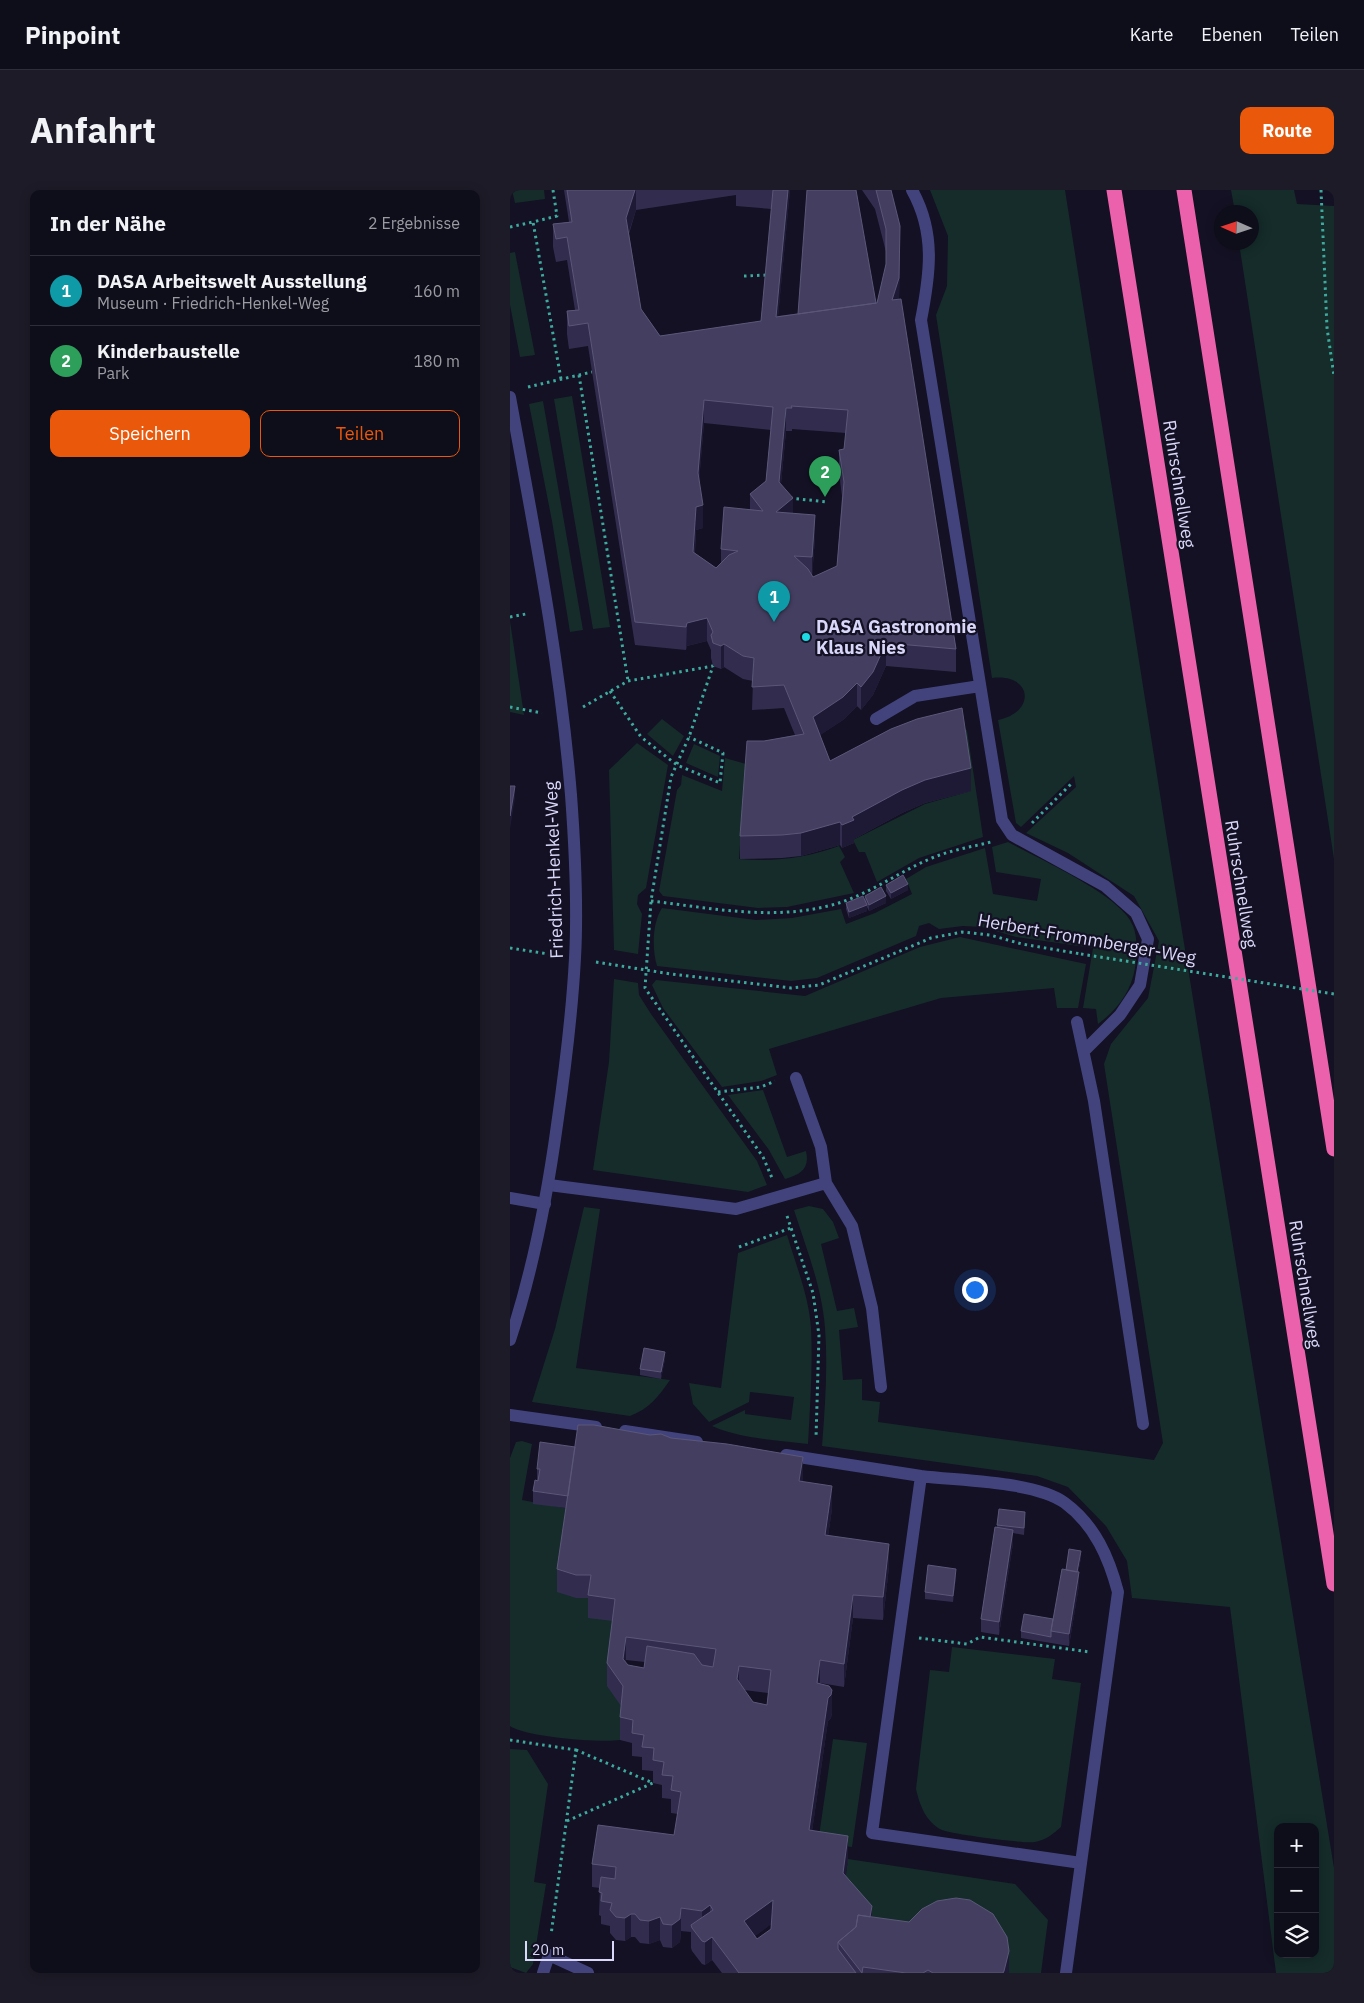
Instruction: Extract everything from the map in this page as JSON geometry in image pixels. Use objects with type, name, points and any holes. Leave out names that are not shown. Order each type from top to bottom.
[{"type":"highway","name":"Ruhrschnellweg","points":[[1114,190],[1334,1584]]},
{"type":"highway","points":[[1184,190],[1334,1149]]},
{"type":"street","points":[[912,190],[917,199],[930,242],[929,280],[921,320],[1002,820],[1012,835],[1105,886],[1136,913],[1148,939],[1140,985],[1120,1014],[1084,1050]]},
{"type":"street","name":"Friedrich-Henkel-Weg","points":[[510,1340],[525,1294],[549,1184],[564,1073],[575,958],[573,835],[563,717],[515,393]]},
{"type":"street","points":[[876,719],[915,696],[980,686]]},
{"type":"street","points":[[1077,1022],[1084,1050],[1143,1424]]},
{"type":"street","points":[[796,1078],[821,1147],[826,1183],[852,1226],[872,1308],[881,1387]]},
{"type":"street","points":[[549,1184],[736,1209],[826,1183]]},
{"type":"street","points":[[510,1198],[545,1204]]},
{"type":"street","points":[[510,1416],[710,1444]]},
{"type":"street","points":[[776,1454],[921,1476],[1034,1489],[1064,1502],[1084,1521],[1110,1562],[1118,1592],[1066,1973]]},
{"type":"street","points":[[921,1476],[872,1833],[1081,1863]]},
{"type":"street","points":[[543,1973],[549,1955],[588,1973]]},
{"type":"path","points":[[510,227],[557,216],[553,190]]},
{"type":"path","points":[[1321,190],[1327,328],[1334,376]]},
{"type":"path","points":[[533,222],[561,379]]},
{"type":"path","points":[[744,276],[768,275]]},
{"type":"path","points":[[515,393],[592,372]]},
{"type":"path","points":[[579,375],[628,681]]},
{"type":"path","points":[[789,498],[827,502]]},
{"type":"path","points":[[510,707],[563,717],[628,681],[713,666],[689,737],[671,777],[651,901],[645,988],[763,1157],[780,1196],[812,1293],[819,1335],[819,1395],[814,1460]]},
{"type":"path","points":[[610,691],[641,737],[677,765],[720,784],[723,753],[689,737]]},
{"type":"path","points":[[651,901],[753,913],[787,913],[832,905],[867,893],[932,858],[980,844]]},
{"type":"path","name":"Herbert-Frommberger-Weg","points":[[510,948],[645,970],[791,988],[819,985],[931,938],[962,932],[990,935],[1022,944],[1081,954],[1334,994]]},
{"type":"path","points":[[718,1092],[761,1087],[782,1078],[796,1078]]},
{"type":"path","points":[[739,1247],[791,1228]]},
{"type":"path","points":[[899,1636],[967,1644],[980,1637],[1093,1653]]},
{"type":"path","points":[[510,1740],[576,1750],[653,1783],[567,1821]]},
{"type":"path","points":[[549,1955],[576,1750]]},
{"type":"green space","points":[[512,190],[544,190],[545,199],[515,203]]},
{"type":"green space","points":[[930,190],[1065,190],[1165,826],[1334,1868],[1334,1973],[1276,1973],[1274,1958],[1319,1958],[1319,1823],[1274,1823],[1274,1957],[1230,1607],[1132,1598],[1127,1561],[1106,1526],[1068,1487],[1037,1476],[822,1446],[826,1372],[825,1328],[821,1298],[794,1210],[809,1206],[823,1209],[833,1222],[839,1238],[821,1244],[837,1311],[854,1308],[858,1327],[839,1330],[843,1380],[862,1379],[862,1400],[880,1402],[878,1422],[1154,1460],[1163,1443],[1104,1064],[1111,1044],[1148,998],[1159,941],[1134,896],[1068,853],[1026,833],[1076,787],[1074,776],[1021,827],[1016,823],[998,720],[1011,716],[1019,709],[1024,702],[1025,694],[1022,687],[1015,681],[1005,678],[992,678],[936,315],[947,286],[948,236]]},
{"type":"green space","points":[[1231,190],[1294,190],[1297,204],[1334,206],[1334,859],[1240,250],[1259,250],[1259,205],[1234,205]]},
{"type":"green space","points":[[515,252],[535,355],[520,357],[510,305],[510,253]]},
{"type":"green space","points":[[572,396],[610,627],[593,629],[554,399]]},
{"type":"green space","points":[[543,401],[583,630],[570,632],[552,521],[529,404]]},
{"type":"green space","points":[[510,621],[524,715],[510,712]]},
{"type":"green space","points":[[662,719],[684,736],[673,756],[647,734]]},
{"type":"green space","points":[[967,730],[983,837],[919,858],[877,882],[865,852],[859,852],[853,840],[925,804],[971,791],[962,731]]},
{"type":"green space","points":[[637,743],[668,765],[646,888],[638,895],[637,904],[642,914],[638,954],[614,950],[609,770]]},
{"type":"green space","points":[[694,744],[720,756],[718,777],[686,763]]},
{"type":"green space","points":[[725,758],[746,764],[739,859],[765,860],[790,858],[815,854],[839,846],[845,857],[840,862],[854,893],[787,907],[758,908],[663,896],[659,891],[677,790],[681,785],[682,775],[722,791]]},
{"type":"green space","points":[[1008,842],[1097,890],[1126,914],[1133,926],[1137,952],[1133,977],[1122,1000],[1098,1024],[1096,1009],[1083,1008],[1093,948],[1016,937],[982,927],[963,926],[939,929],[929,923],[919,926],[916,936],[817,978],[791,981],[657,966],[654,952],[654,937],[656,921],[662,908],[756,920],[792,918],[841,909],[846,924],[875,913],[912,894],[906,879],[926,867],[985,848],[993,894],[1037,901],[1041,879],[996,872],[992,847]]},
{"type":"green space","points":[[960,937],[1086,964],[1078,1008],[1057,1008],[1054,988],[941,998],[769,1049],[777,1075],[761,1081],[722,1087],[663,1008],[652,985],[656,980],[805,996],[920,947]]},
{"type":"green space","points":[[614,979],[638,983],[639,995],[651,1014],[757,1161],[767,1185],[748,1192],[593,1170],[609,1062]]},
{"type":"green space","points":[[763,1090],[787,1157],[806,1151],[807,1162],[803,1170],[785,1179],[769,1150],[728,1095]]},
{"type":"green space","points":[[584,1207],[600,1209],[576,1368],[670,1380],[643,1410],[630,1416],[532,1402],[555,1329]]},
{"type":"green space","points":[[787,1235],[810,1316],[811,1372],[808,1444],[735,1434],[712,1426],[745,1410],[745,1414],[791,1420],[794,1397],[750,1392],[749,1402],[709,1422],[693,1404],[689,1383],[721,1388],[738,1253]]},
{"type":"green space","points":[[522,1441],[532,1444],[522,1500],[570,1509],[591,1598],[615,1622],[623,1709],[620,1740],[597,1741],[547,1736],[518,1730],[510,1726],[510,1458],[516,1442]]},
{"type":"green space","points":[[952,1647],[1055,1659],[1052,1679],[1081,1683],[1061,1827],[1046,1838],[1035,1842],[1018,1842],[948,1832],[936,1827],[922,1807],[916,1789],[930,1670],[949,1672]]},
{"type":"green space","points":[[833,1739],[867,1743],[852,1847],[818,1843]]},
{"type":"green space","points":[[510,1749],[527,1750],[548,1784],[534,1882],[546,1884],[533,1964],[526,1973],[510,1967]]},
{"type":"green space","points":[[848,1859],[1015,1884],[1048,1920],[1041,1973],[1008,1973],[909,1952],[843,1896]]},
{"type":"building","points":[[567,190],[635,190],[626,218],[641,309],[660,336],[761,321],[773,190],[788,190],[776,317],[877,303],[886,264],[886,229],[876,190],[891,190],[900,226],[899,278],[892,300],[901,299],[956,649],[886,643],[873,672],[861,687],[857,683],[843,697],[813,717],[830,761],[891,729],[917,719],[962,708],[971,768],[925,780],[902,790],[852,817],[854,820],[842,825],[840,822],[801,833],[740,836],[747,741],[764,741],[804,734],[784,685],[752,687],[754,658],[743,656],[724,644],[721,646],[713,643],[711,635],[713,632],[707,618],[687,623],[686,627],[635,622],[588,323],[569,326],[567,311],[579,310],[567,237],[556,239],[553,224],[572,222]],"holes":[[[704,400],[773,407],[766,481],[750,494],[763,511],[724,507],[721,549],[738,551],[729,555],[716,568],[693,552],[696,507],[703,505],[698,473]],[[791,406],[848,410],[844,449],[839,450],[844,482],[837,566],[813,577],[808,569],[794,556],[812,557],[815,515],[776,512],[793,498],[779,482],[786,408],[792,408]]]},
{"type":"building","points":[[807,190],[856,190],[876,303],[798,314]]},
{"type":"building","points":[[510,786],[515,786],[510,816]]},
{"type":"building","points":[[903,875],[908,884],[891,893],[886,885]]},
{"type":"building","points":[[881,887],[886,896],[869,905],[865,896]]},
{"type":"building","points":[[863,896],[867,905],[849,912],[846,903]]},
{"type":"building","points":[[644,1348],[665,1352],[661,1372],[640,1369]]},
{"type":"building","points":[[578,1425],[594,1425],[650,1435],[661,1434],[671,1438],[727,1444],[803,1457],[799,1481],[832,1486],[825,1535],[889,1544],[883,1597],[853,1595],[844,1664],[820,1660],[817,1683],[829,1686],[832,1690],[828,1698],[809,1830],[848,1836],[843,1873],[872,1906],[870,1917],[858,1915],[856,1927],[838,1942],[838,1949],[856,1973],[739,1973],[712,1937],[705,1942],[702,1941],[692,1928],[691,1925],[713,1910],[710,1905],[702,1911],[681,1908],[680,1919],[672,1925],[663,1924],[660,1917],[649,1921],[640,1920],[635,1914],[625,1918],[616,1917],[610,1910],[612,1903],[601,1901],[602,1893],[599,1892],[601,1877],[615,1879],[616,1867],[592,1864],[598,1825],[674,1835],[681,1792],[671,1790],[673,1776],[662,1775],[664,1762],[653,1760],[654,1748],[642,1747],[644,1735],[632,1733],[633,1720],[620,1717],[623,1686],[607,1663],[615,1599],[588,1595],[591,1575],[576,1575],[557,1569]],"holes":[[[626,1637],[716,1649],[713,1667],[702,1665],[694,1654],[647,1646],[644,1668],[628,1665],[623,1659]],[[739,1666],[771,1670],[767,1705],[753,1702],[737,1679]],[[773,1900],[771,1929],[757,1939],[744,1921]]]},
{"type":"building","points":[[540,1442],[575,1447],[568,1496],[533,1491],[535,1480],[538,1481],[540,1469],[537,1469]]},
{"type":"building","points":[[999,1509],[1025,1512],[1024,1528],[997,1525]]},
{"type":"building","points":[[995,1527],[1013,1530],[999,1622],[981,1619]]},
{"type":"building","points":[[1069,1549],[1081,1551],[1077,1572],[1066,1570]]},
{"type":"building","points":[[928,1565],[956,1569],[953,1596],[925,1592]]},
{"type":"building","points":[[1062,1569],[1079,1572],[1069,1634],[1051,1631]]},
{"type":"building","points":[[1024,1614],[1053,1619],[1051,1637],[1021,1631]]},
{"type":"building","points":[[956,1898],[970,1900],[993,1914],[1007,1937],[1009,1951],[1003,1973],[933,1973],[928,1970],[923,1973],[906,1973],[863,1967],[862,1973],[838,1942],[856,1927],[858,1915],[909,1922],[922,1909],[937,1901]]},
{"type":"place","name":"Kinderbaustelle","points":[[825,497]]},
{"type":"place","name":"DASA Arbeitswelt Ausstellung","points":[[774,622]]},
{"type":"place","name":"DASA Gastronomie Klaus Nies","points":[[806,637]]}]
